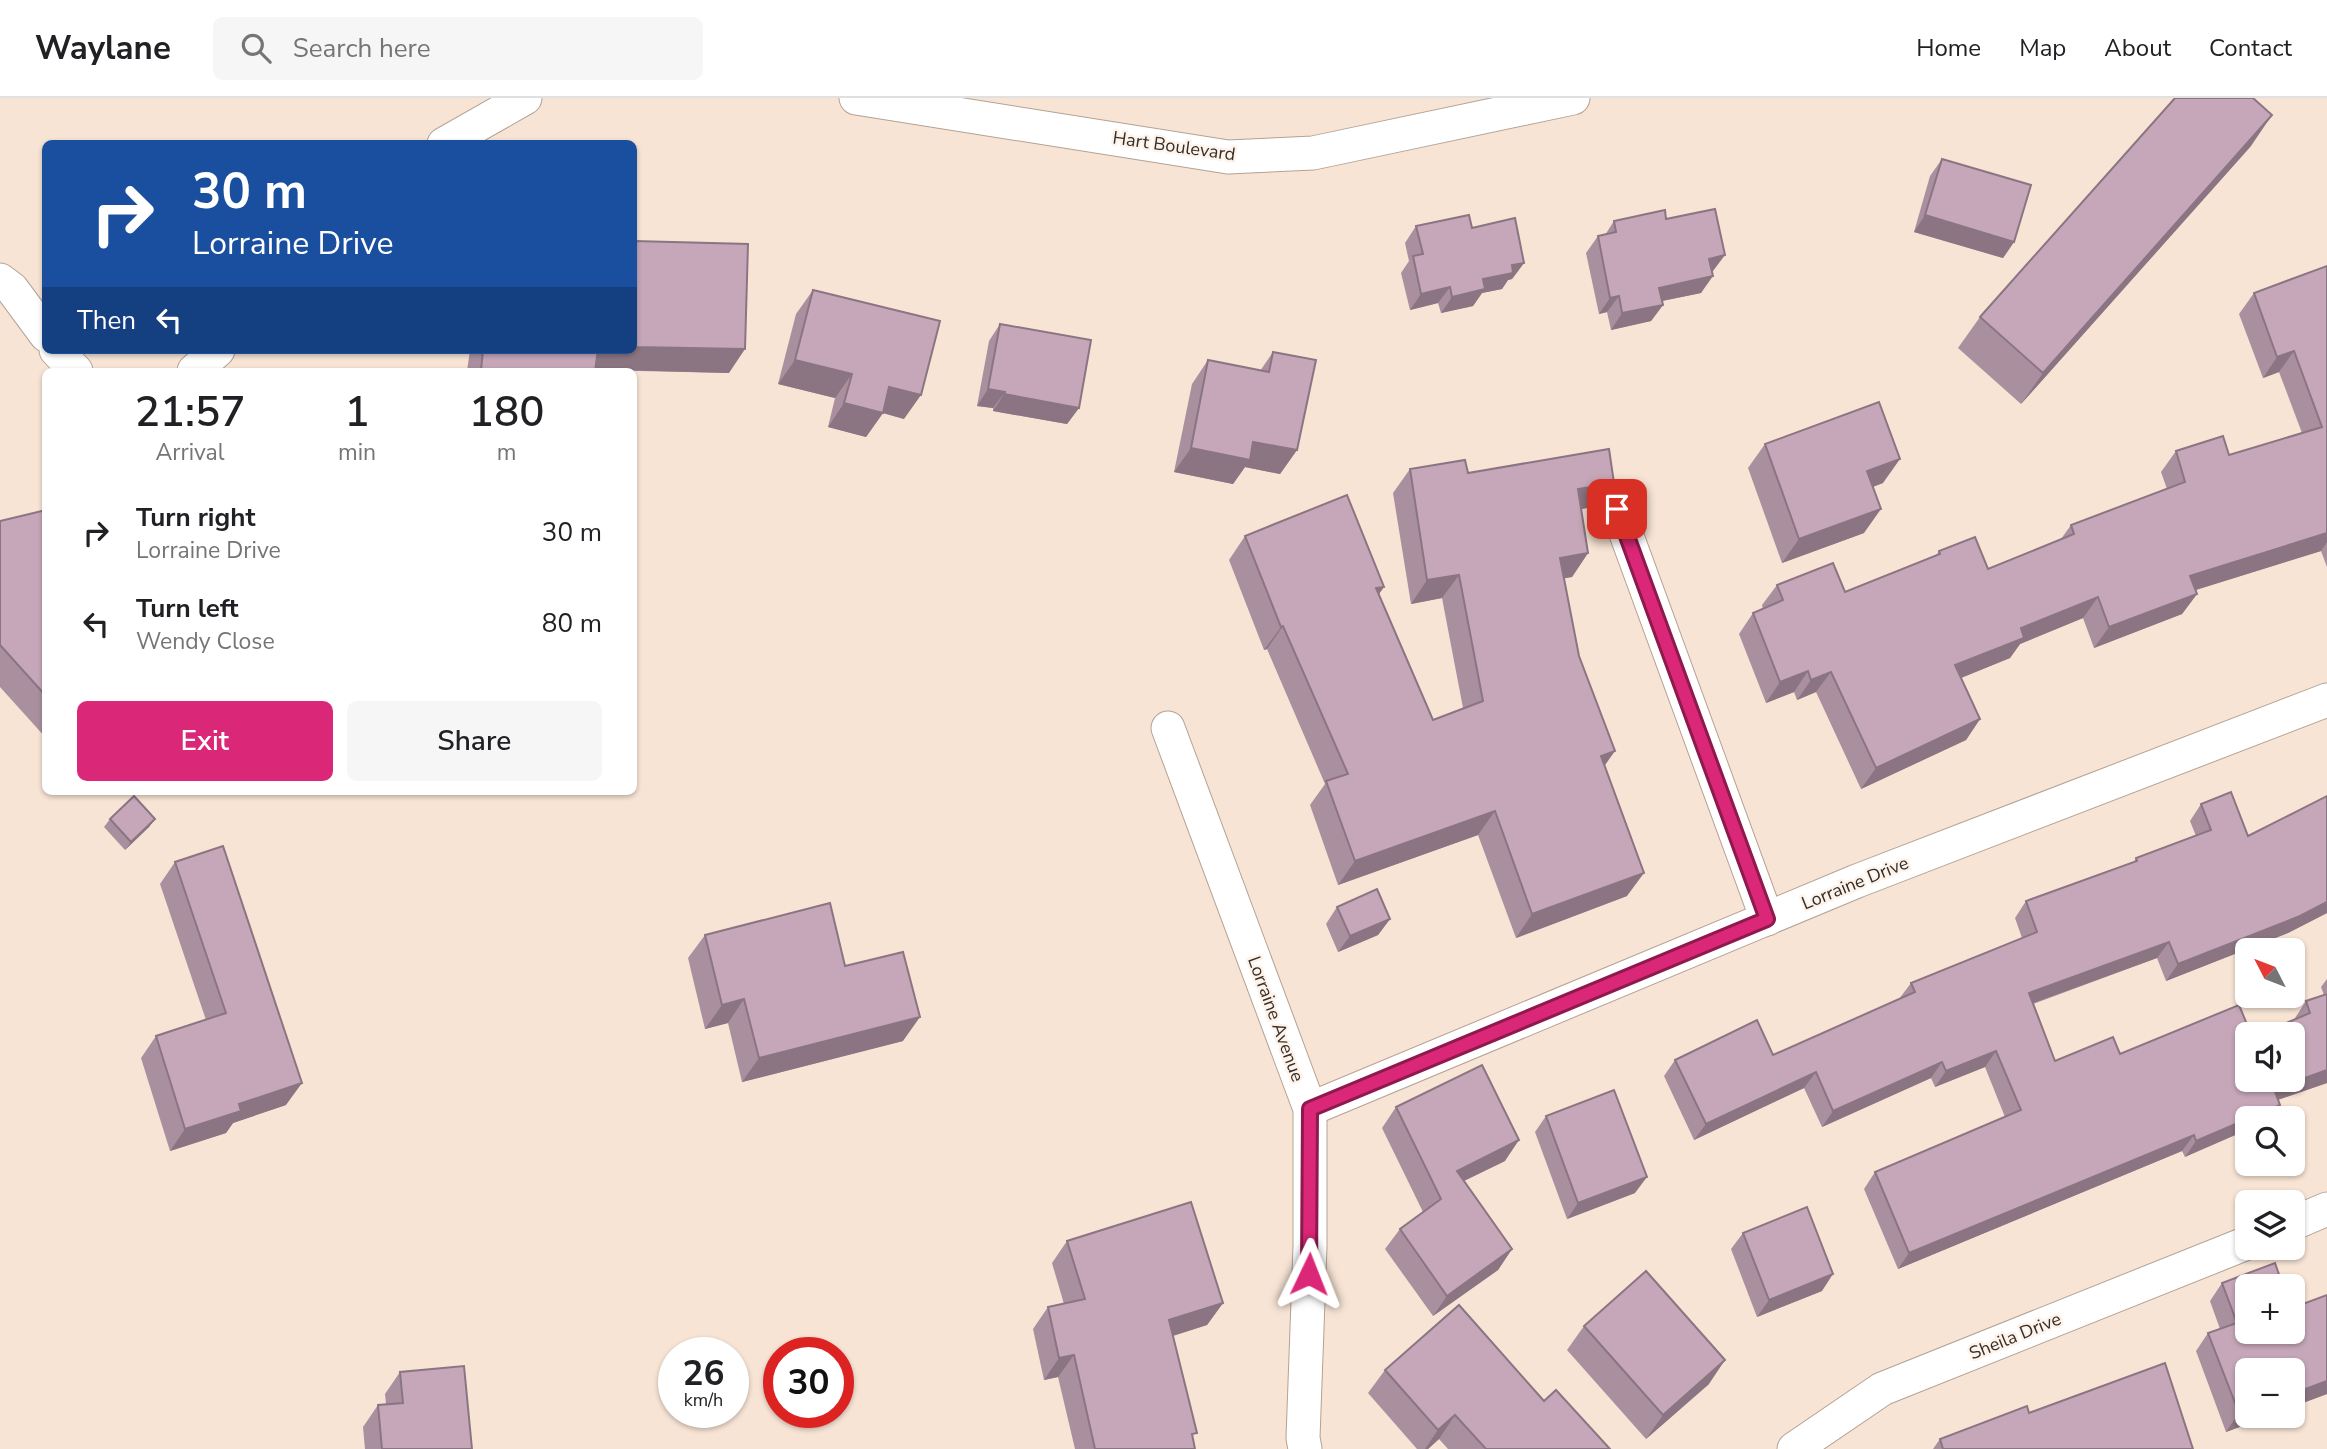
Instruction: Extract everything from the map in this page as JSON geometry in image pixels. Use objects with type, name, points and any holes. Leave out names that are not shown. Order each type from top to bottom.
[{"type":"street","points":[[451,140],[525,98]]},
{"type":"street","name":"Hart Boulevard","points":[[856,98],[1228,156],[1312,153],[1573,98]]},
{"type":"street","points":[[0,280],[12,289],[42,330]]},
{"type":"street","points":[[60,354],[73,368]]},
{"type":"street","points":[[197,368],[213,354]]},
{"type":"street","points":[[1617,509],[1767,919]]},
{"type":"street","name":"Lorraine Drive","points":[[1310,1109],[1870,876],[2327,700]]},
{"type":"street","name":"Lorraine Avenue","points":[[1168,728],[1310,1109],[1310,1247],[1303,1437],[1305,1449]]},
{"type":"street","points":[[2305,1218],[2327,1209]]},
{"type":"street","name":"Sheila Drive","points":[[1794,1449],[1882,1389],[2235,1248]]},
{"type":"building","points":[[2175,98],[2253,98],[2272,115],[2043,373],[1980,317]]},
{"type":"building","points":[[1942,159],[2031,185],[2014,242],[1925,215]]},
{"type":"building","points":[[1715,209],[1725,255],[1709,259],[1713,276],[1659,288],[1663,305],[1622,313],[1619,296],[1610,298],[1598,236],[1616,232],[1614,221],[1665,210],[1666,219]]},
{"type":"building","points":[[1469,215],[1472,228],[1515,218],[1524,263],[1512,265],[1513,273],[1483,279],[1485,289],[1452,297],[1450,287],[1421,294],[1413,256],[1423,254],[1416,226]]},
{"type":"building","points":[[637,241],[748,244],[745,349],[637,347]]},
{"type":"building","points":[[2327,266],[2327,533],[2190,576],[2197,594],[2109,627],[2098,597],[2021,628],[2024,638],[1955,665],[1980,719],[1876,768],[1831,672],[1811,680],[1808,671],[1780,682],[1753,613],[1783,600],[1777,585],[1833,563],[1845,592],[1975,537],[1988,569],[2074,534],[2071,525],[2185,482],[2176,451],[2223,436],[2229,455],[2322,427],[2294,351],[2277,357],[2254,293]]},
{"type":"building","points":[[813,290],[940,321],[921,395],[889,387],[883,413],[844,403],[852,374],[795,360]]},
{"type":"building","points":[[1000,324],[1091,340],[1079,408],[988,389]]},
{"type":"building","points":[[1273,352],[1316,360],[1297,450],[1253,442],[1250,460],[1191,448],[1208,360],[1269,372]]},
{"type":"building","points":[[483,354],[597,354],[595,368],[481,368]]},
{"type":"building","points":[[1879,402],[1900,459],[1867,471],[1881,509],[1799,539],[1765,444]]},
{"type":"building","points":[[1609,449],[1614,483],[1578,489],[1588,553],[1560,558],[1579,656],[1615,751],[1601,756],[1644,873],[1532,914],[1495,811],[1355,861],[1326,781],[1348,774],[1283,626],[1281,627],[1245,536],[1347,495],[1384,587],[1376,588],[1433,720],[1483,701],[1459,575],[1427,580],[1410,469],[1465,460],[1468,473]]},
{"type":"building","points":[[42,511],[42,692],[0,645],[0,521]]},
{"type":"building","points":[[2231,792],[2248,836],[2327,796],[2327,902],[2300,916],[2244,938],[2235,938],[2235,942],[2178,964],[2169,942],[2029,993],[2055,1061],[2113,1037],[2120,1054],[2235,1007],[2240,1008],[2246,1022],[2235,1022],[2235,1092],[2275,1092],[2280,1105],[2235,1106],[2235,1124],[2196,1141],[2194,1135],[1909,1253],[1875,1172],[2021,1110],[1996,1051],[1946,1071],[1942,1062],[1833,1111],[1816,1072],[1706,1124],[1675,1060],[1757,1020],[1773,1055],[1915,992],[1911,983],[2037,932],[2026,901],[2137,861],[2136,858],[2211,830],[2201,804]]},
{"type":"building","points":[[134,796],[155,819],[131,842],[110,819]]},
{"type":"building","points":[[223,846],[302,1083],[239,1104],[241,1111],[185,1129],[156,1036],[226,1013],[175,862]]},
{"type":"building","points":[[1377,889],[1390,919],[1350,936],[1337,907]]},
{"type":"building","points":[[830,903],[845,966],[903,952],[920,1017],[759,1058],[744,999],[722,1005],[705,935]]},
{"type":"building","points":[[2327,994],[2327,1070],[2305,1078],[2305,1022],[2289,1022],[2310,1013],[2306,1001]]},
{"type":"building","points":[[1482,1065],[1519,1140],[1457,1171],[1512,1249],[1447,1296],[1400,1229],[1441,1199],[1396,1107]]},
{"type":"building","points":[[1614,1090],[1647,1177],[1578,1203],[1546,1116]]},
{"type":"building","points":[[1191,1202],[1223,1303],[1169,1320],[1197,1433],[1192,1434],[1195,1449],[1095,1449],[1074,1355],[1059,1358],[1048,1307],[1085,1299],[1067,1241]]},
{"type":"building","points":[[1807,1207],[1833,1274],[1769,1300],[1743,1233]]},
{"type":"building","points":[[2275,1263],[2279,1274],[2246,1274]]},
{"type":"building","points":[[1646,1271],[1725,1360],[1663,1415],[1584,1326]]},
{"type":"building","points":[[2235,1278],[2235,1318],[2222,1283]]},
{"type":"building","points":[[2327,1295],[2327,1381],[2305,1389],[2305,1358],[2235,1358],[2235,1403],[2208,1333],[2235,1324],[2235,1344],[2305,1344],[2305,1303]]},
{"type":"building","points":[[1459,1305],[1544,1401],[1556,1390],[1610,1449],[1486,1449],[1455,1415],[1438,1430],[1385,1370]]},
{"type":"building","points":[[2165,1363],[2193,1449],[1943,1449],[1940,1439],[2027,1406],[2029,1413]]},
{"type":"building","points":[[464,1366],[472,1449],[382,1449],[378,1405],[403,1403],[400,1372]]},
{"type":"route","points":[[1309,1274],[1310,1109],[1767,919],[1617,509]]}]
